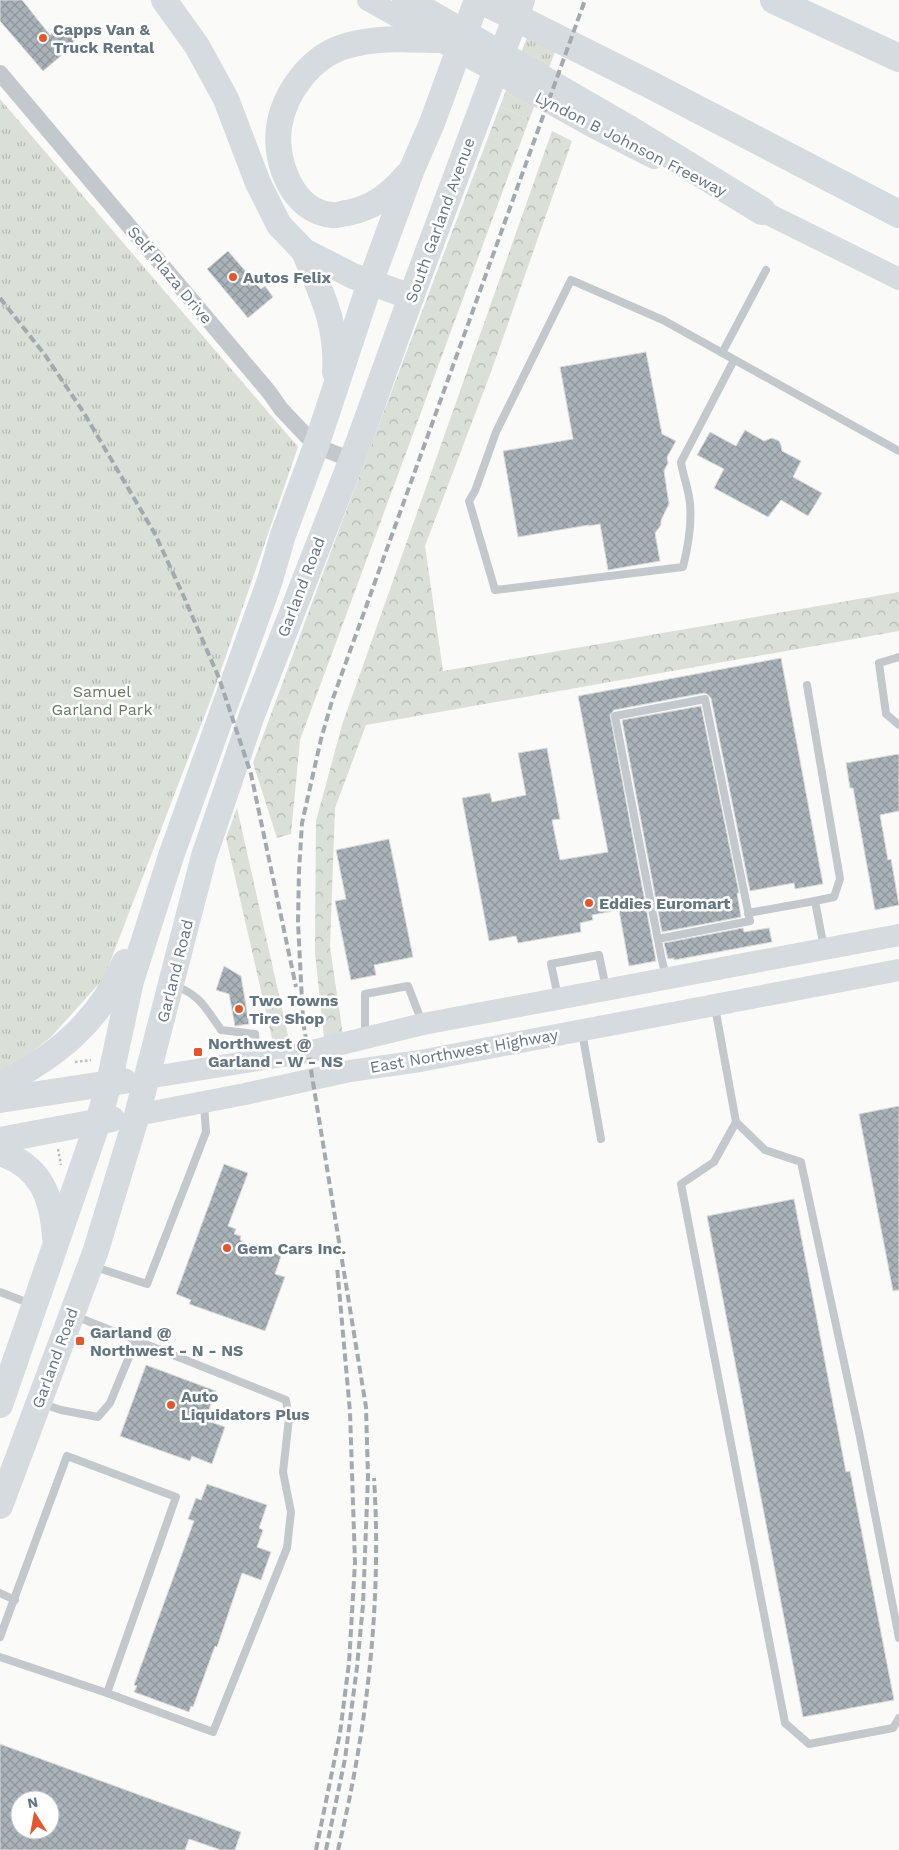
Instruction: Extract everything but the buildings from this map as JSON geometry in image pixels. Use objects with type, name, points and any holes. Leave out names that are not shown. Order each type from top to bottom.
[{"type":"highway","points":[[406,0],[627,128],[762,211]]},
{"type":"highway","points":[[481,0],[649,84],[899,214]]},
{"type":"highway","points":[[774,0],[899,58]]},
{"type":"main road","points":[[164,0],[197,46],[226,99],[258,183],[279,225],[304,251],[353,276],[411,297]]},
{"type":"main road","name":"Lyndon B Johnson Freeway","points":[[368,0],[591,126],[899,279]]},
{"type":"main road","points":[[334,394],[370,282],[477,0]]},
{"type":"main road","name":"South Garland Avenue","points":[[356,450],[522,0]]},
{"type":"main road","points":[[412,169],[393,192],[364,210],[333,215],[309,208],[289,186],[279,154],[279,127],[288,99],[300,78],[319,60],[344,46],[374,40],[403,38],[436,40]]},
{"type":"main road","points":[[304,251],[329,313],[336,352],[334,394]]},
{"type":"main road","name":"Garland Road","points":[[0,1404],[98,1122],[109,1083],[131,981],[171,856],[270,580],[283,535],[334,394]]},
{"type":"main road","name":"Garland Road","points":[[0,1506],[90,1266],[137,1115],[204,856],[249,724],[356,450]]},
{"type":"main road","points":[[0,1086],[54,1054],[89,1021],[115,985],[171,856]]},
{"type":"main road","name":"East Northwest Highway","points":[[0,1100],[259,1061],[308,1052],[423,1024],[899,935]]},
{"type":"main road","points":[[824,949],[832,983]]},
{"type":"main road","name":"East Northwest Highway","points":[[0,1140],[203,1102],[350,1070],[420,1061],[899,970]]},
{"type":"main road","points":[[558,999],[573,1032]]},
{"type":"main road","points":[[0,1153],[13,1157],[32,1171],[46,1190],[54,1213],[56,1244]]},
{"type":"street","name":"Self Plaza Drive","points":[[0,73],[269,392],[280,408],[316,446],[356,450]]},
{"type":"lane","points":[[722,352],[766,270]]},
{"type":"lane","points":[[734,360],[681,462],[690,503],[688,546],[683,567],[495,590],[469,502],[475,491],[496,432],[571,280],[663,320],[899,451]]},
{"type":"lane","points":[[899,657],[879,663],[886,714],[899,724]]},
{"type":"lane","points":[[748,913],[834,897],[840,879],[807,685]]},
{"type":"lane","points":[[658,939],[750,921],[705,699],[616,716],[658,939],[666,978]]},
{"type":"lane","points":[[815,901],[824,949]]},
{"type":"lane","points":[[558,999],[551,964],[599,955],[606,990]]},
{"type":"lane","points":[[172,985],[186,990],[203,1003],[221,1030],[254,1034],[259,1061]]},
{"type":"lane","points":[[365,1038],[366,994],[408,986],[423,1024]]},
{"type":"lane","points":[[714,1005],[736,1122],[765,1150],[802,1162],[859,1432],[899,1638]]},
{"type":"lane","points":[[573,1032],[601,1139]]},
{"type":"lane","points":[[90,1266],[147,1284],[206,1132],[203,1102]]},
{"type":"lane","points":[[736,1122],[714,1162],[681,1184],[785,1723],[809,1744],[893,1728],[899,1718]]},
{"type":"lane","points":[[0,1292],[35,1306]]},
{"type":"lane","points":[[0,1657],[107,1692],[213,1732],[287,1548],[291,1512],[283,1472],[289,1418],[286,1400],[71,1314]]},
{"type":"lane","points":[[38,1402],[61,1410],[98,1417],[110,1403],[136,1340]]},
{"type":"lane","points":[[0,1637],[67,1456],[176,1497],[107,1692]]},
{"type":"lane","points":[[0,1593],[14,1600]]},
{"type":"path","points":[[72,1062],[91,1060]]},
{"type":"path","points":[[59,1145],[57,1152],[62,1172]]},
{"type":"green space","points":[[535,17],[563,31],[529,120],[500,106]]},
{"type":"green space","name":"Samuel Garland Park","points":[[0,99],[298,447],[211,699],[104,978],[51,1037],[0,1077]]},
{"type":"green space","points":[[500,106],[529,120],[300,740],[291,834],[277,838],[253,763],[340,527]]},
{"type":"green space","points":[[552,131],[572,141],[491,372],[425,546],[443,671],[899,592],[899,631],[366,725],[335,808],[330,947],[343,1035],[324,1038],[315,953],[316,821],[342,725]]},
{"type":"green space","points":[[237,808],[290,1044],[274,1047],[226,838]]},
{"type":"railway","points":[[326,1850],[345,1759],[357,1667],[363,1605],[368,1477],[366,1407],[303,1021],[298,922],[302,823],[321,739],[332,701],[585,0]]},
{"type":"railway","points":[[0,298],[45,355],[84,413],[155,534],[219,678],[251,774],[296,987]]},
{"type":"railway","points":[[316,1850],[340,1733],[349,1663],[355,1563],[350,1412],[337,1266]]},
{"type":"railway","points":[[338,1850],[357,1758],[370,1666],[376,1572],[374,1478]]},
{"type":"place","name":"Capps Van & Truck Rental","points":[[43,38]]},
{"type":"place","name":"Autos Felix","points":[[233,277]]},
{"type":"place","name":"Eddies Euromart","points":[[589,903]]},
{"type":"place","name":"Two Towns Tire Shop","points":[[239,1009]]},
{"type":"place","name":"Northwest @ Garland - W - NS","points":[[198,1052]]},
{"type":"place","name":"Gem Cars Inc.","points":[[227,1248]]},
{"type":"place","name":"Garland @ Northwest - N - NS","points":[[80,1341]]},
{"type":"place","name":"Auto Liquidators Plus","points":[[171,1405]]}]
